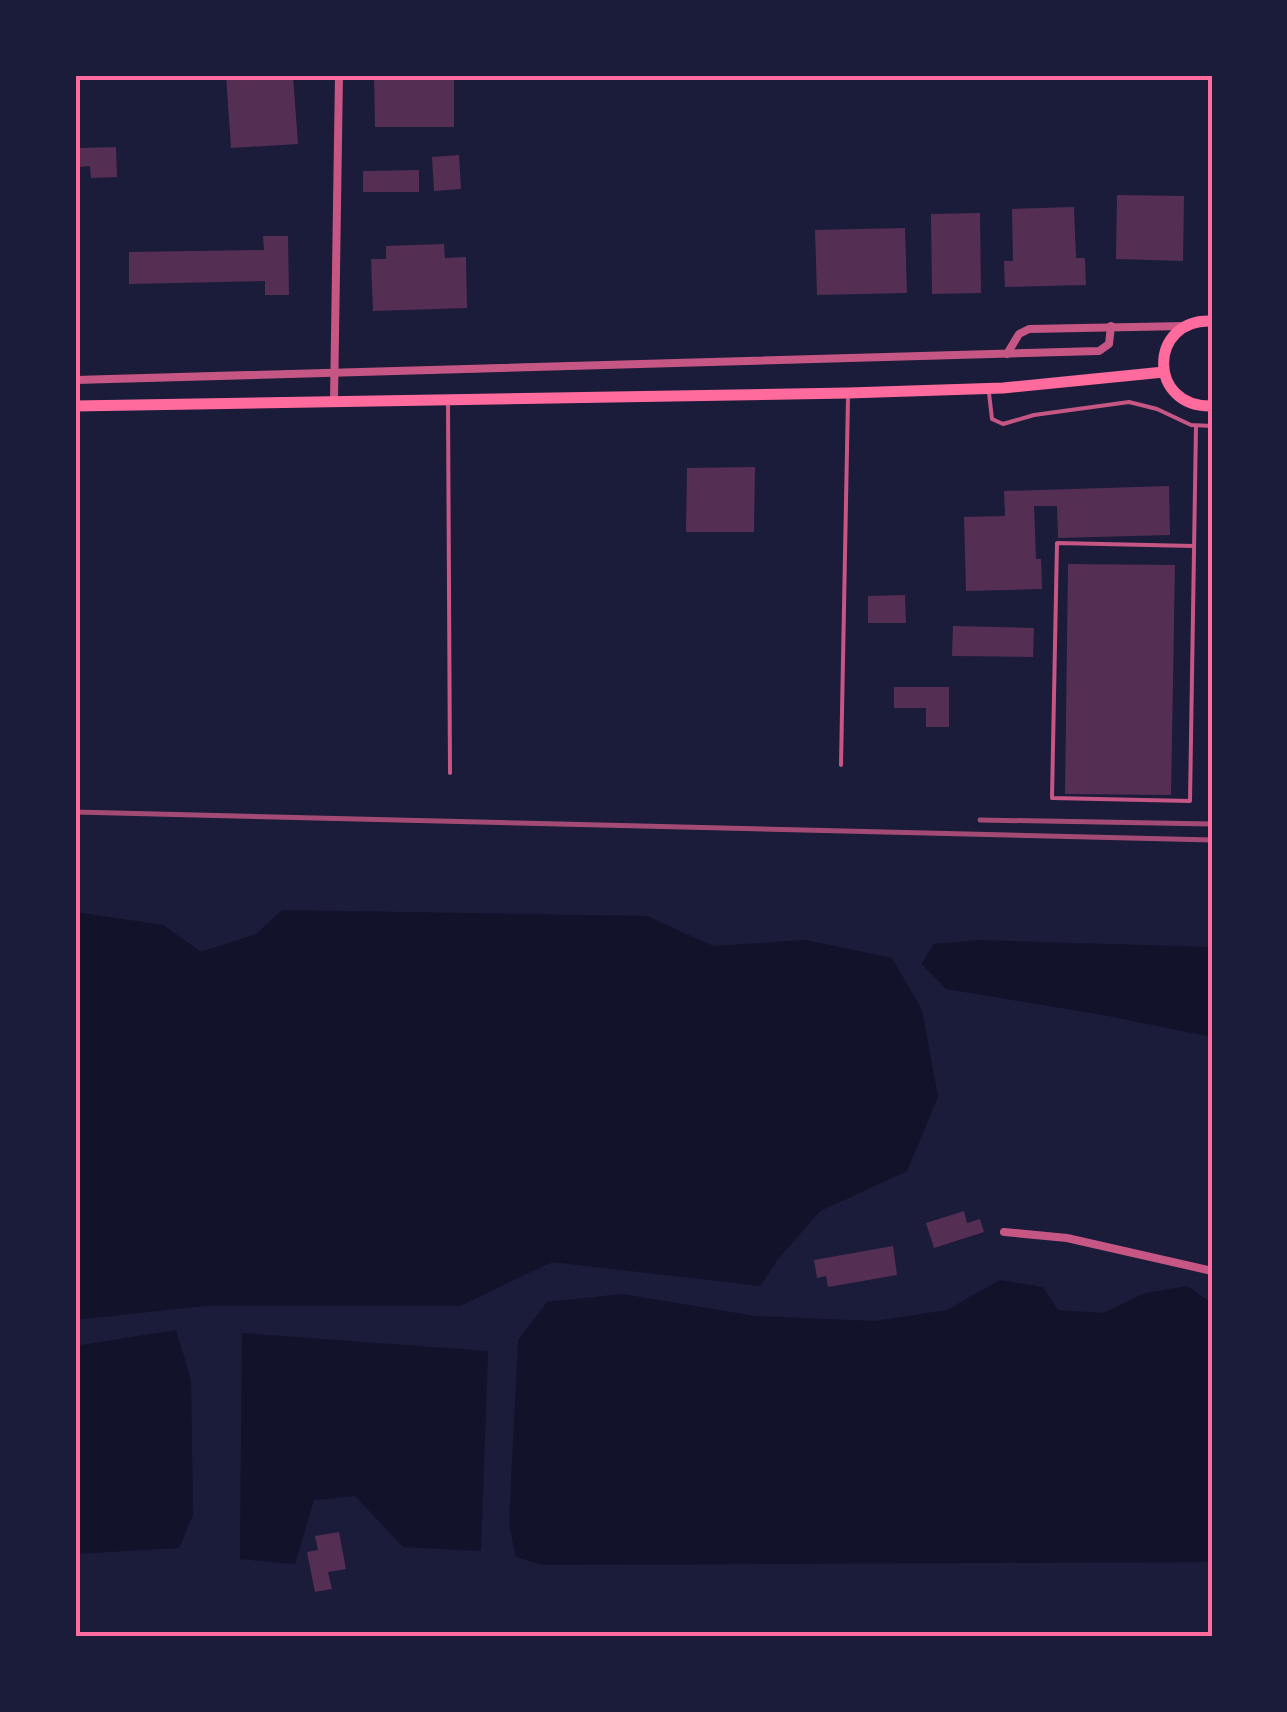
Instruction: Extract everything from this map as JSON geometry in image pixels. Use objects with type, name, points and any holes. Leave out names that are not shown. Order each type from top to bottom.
[{"type":"main road","points":[[1212,321],[1185,326],[1167,345],[1164,372],[1180,398],[1199,406],[1212,406]]},
{"type":"main road","points":[[75,406],[848,393],[989,388],[1164,372]]},
{"type":"street","points":[[334,401],[339,75]]},
{"type":"street","points":[[75,380],[1098,352],[1110,344],[1111,326]]},
{"type":"street","points":[[1007,354],[1019,334],[1029,329],[1185,326]]},
{"type":"street","points":[[1004,1232],[1067,1238],[1212,1272]]},
{"type":"lane","points":[[989,388],[992,420],[1002,424],[1034,414],[1128,402],[1141,403],[1196,426],[1212,426]]},
{"type":"lane","points":[[840,765],[848,393]]},
{"type":"lane","points":[[448,399],[450,773]]},
{"type":"lane","points":[[1194,546],[1057,543],[1052,798],[1190,801],[1196,426]]},
{"type":"shaded area","points":[[282,910],[647,916],[713,946],[806,940],[892,958],[922,1010],[938,1097],[907,1171],[820,1211],[760,1286],[552,1262],[460,1306],[204,1306],[75,1320],[75,912],[163,925],[201,952],[256,934]]},
{"type":"shaded area","points":[[978,940],[1212,947],[1212,1037],[946,989],[921,964],[934,944]]},
{"type":"shaded area","points":[[1000,1280],[1043,1287],[1058,1310],[1104,1313],[1145,1293],[1187,1286],[1212,1303],[1212,1562],[542,1565],[516,1557],[509,1524],[518,1340],[547,1302],[622,1294],[755,1316],[875,1321],[947,1310]]},
{"type":"shaded area","points":[[176,1330],[191,1380],[193,1515],[179,1548],[75,1554],[75,1346]]},
{"type":"shaded area","points":[[242,1333],[488,1351],[481,1551],[403,1547],[355,1496],[314,1500],[295,1564],[240,1559]]},
{"type":"building","points":[[226,75],[293,75],[298,144],[231,148]]},
{"type":"building","points":[[374,75],[454,75],[454,127],[375,127]]},
{"type":"building","points":[[116,147],[117,177],[91,178],[90,166],[80,167],[80,148]]},
{"type":"building","points":[[459,155],[461,189],[434,191],[432,157]]},
{"type":"building","points":[[419,170],[419,192],[363,192],[363,171]]},
{"type":"building","points":[[1117,195],[1184,196],[1183,261],[1116,259]]},
{"type":"building","points":[[1074,207],[1076,258],[1085,258],[1086,285],[1005,287],[1004,261],[1013,261],[1012,209]]},
{"type":"building","points":[[980,213],[981,293],[932,294],[931,214]]},
{"type":"building","points":[[905,228],[907,293],[817,295],[815,230]]},
{"type":"building","points":[[263,236],[288,236],[289,295],[265,295],[265,281],[129,284],[129,252],[264,250]]},
{"type":"building","points":[[444,244],[445,258],[466,257],[467,308],[373,311],[371,259],[386,259],[386,246]]},
{"type":"building","points":[[755,467],[754,532],[686,532],[687,468]]},
{"type":"building","points":[[1169,486],[1170,535],[1058,538],[1057,506],[1034,506],[1036,559],[1041,559],[1042,589],[966,591],[964,517],[1005,516],[1004,491]]},
{"type":"building","points":[[1068,564],[1175,565],[1171,795],[1065,794]]},
{"type":"building","points":[[905,595],[906,623],[868,623],[868,596]]},
{"type":"building","points":[[953,626],[1034,628],[1033,657],[952,656]]},
{"type":"building","points":[[894,687],[949,687],[949,727],[926,727],[926,708],[894,708]]},
{"type":"building","points":[[964,1211],[967,1223],[980,1219],[984,1232],[934,1248],[926,1223]]},
{"type":"building","points":[[893,1246],[897,1275],[828,1287],[826,1276],[817,1278],[814,1260]]},
{"type":"building","points":[[339,1532],[346,1569],[328,1572],[332,1589],[315,1592],[307,1552],[318,1550],[315,1536]]},
{"type":"railway","points":[[75,812],[1212,840]]},
{"type":"railway","points":[[980,820],[1212,824]]}]
